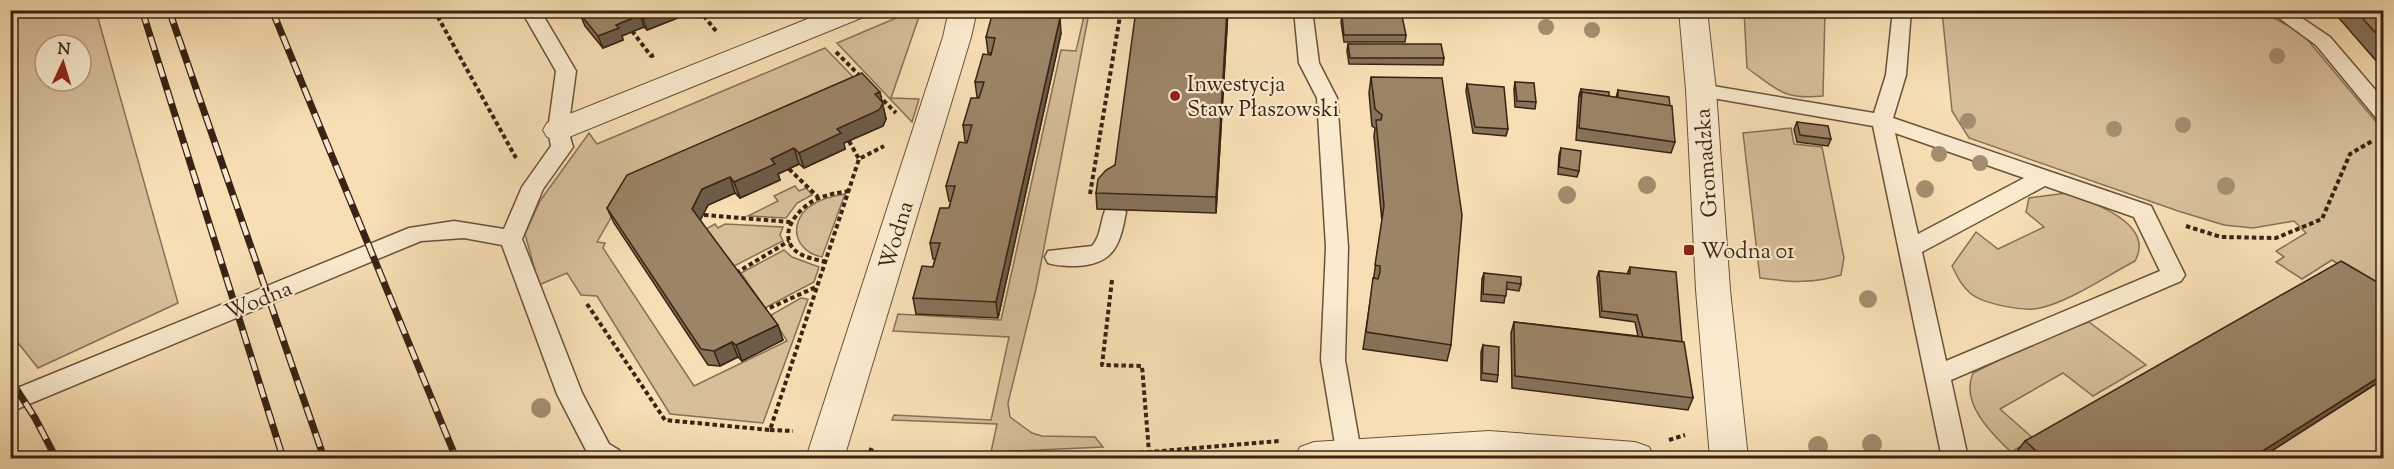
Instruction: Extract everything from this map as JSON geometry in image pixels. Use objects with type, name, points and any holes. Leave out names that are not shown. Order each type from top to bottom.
[{"type":"street","points":[[558,130],[856,10]]},
{"type":"street","name":"Wodna","points":[[825,459],[950,59],[963,10]]},
{"type":"street","name":"Gromadzka","points":[[1693,10],[1701,90],[1713,290],[1729,459]]},
{"type":"street","points":[[1318,452],[1489,447],[1650,449]]},
{"type":"lane","points":[[530,10],[566,71],[558,130],[562,147],[533,187],[511,239],[570,394],[600,452],[610,459]]},
{"type":"lane","points":[[1303,10],[1309,63],[1327,98],[1337,247],[1333,360],[1318,452]]},
{"type":"lane","points":[[1902,10],[1896,75],[1882,121],[1955,459]]},
{"type":"lane","points":[[2277,10],[2323,41],[2384,114]]},
{"type":"lane","points":[[1701,90],[1882,121],[2143,212],[2173,275],[1937,375]]},
{"type":"lane","points":[[1910,248],[2044,177]]},
{"type":"lane","points":[[1056,257],[1080,258],[1096,255],[1108,243],[1115,212]]},
{"type":"lane","name":"Wodna","points":[[10,402],[417,234],[444,228],[470,228],[511,239]]},
{"type":"path","points":[[434,10],[533,187]]},
{"type":"path","points":[[699,10],[716,31]]},
{"type":"path","points":[[1090,196],[1121,10]]},
{"type":"path","points":[[813,28],[868,84]]},
{"type":"path","points":[[875,92],[899,116]]},
{"type":"path","points":[[2143,212],[2221,237],[2276,237],[2322,219],[2350,154],[2375,140]]},
{"type":"path","points":[[849,141],[859,159]]},
{"type":"path","points":[[587,304],[665,420],[770,430],[859,159],[891,142]]},
{"type":"path","points":[[789,169],[818,197]]},
{"type":"path","points":[[825,262],[805,257],[797,251],[789,241],[790,222],[798,210],[818,197],[849,190]]},
{"type":"path","points":[[704,215],[790,222]]},
{"type":"path","points":[[734,274],[789,241]]},
{"type":"path","points":[[1080,258],[1076,278],[1114,280],[1102,364],[1142,366],[1149,452]]},
{"type":"path","points":[[762,312],[817,287]]},
{"type":"path","points":[[1650,449],[1692,433]]},
{"type":"path","points":[[960,459],[1062,458],[1149,452],[1318,452]]},
{"type":"shaded area","points":[[10,11],[96,11],[178,303],[38,368],[11,334]]},
{"type":"shaded area","points":[[906,11],[921,11],[891,98],[919,99],[912,122],[837,43],[908,13]]},
{"type":"shaded area","points":[[1744,11],[1825,11],[1823,96],[1790,95],[1774,88],[1747,68]]},
{"type":"shaded area","points":[[1942,11],[2264,11],[2269,16],[2301,32],[2383,130],[2383,293],[2332,260],[2302,279],[2276,262],[2284,257],[2276,251],[2306,233],[2294,221],[2253,228],[2224,225],[1969,138],[1952,111]]},
{"type":"shaded area","points":[[1085,12],[1089,13],[1036,289],[1008,403],[1010,417],[1032,433],[1042,436],[1095,437],[1103,447],[991,452],[997,424],[892,420],[894,415],[991,420],[1009,337],[893,331],[898,314],[1001,320],[1061,50],[1076,51]]},
{"type":"shaded area","points":[[825,48],[862,86],[627,190],[597,242],[605,243],[603,248],[694,386],[787,341],[771,315],[801,298],[808,299],[763,423],[670,414],[597,296],[581,295],[567,273],[539,285],[525,234],[540,201],[589,133],[597,144]]},
{"type":"shaded area","points":[[1791,128],[1794,144],[1822,147],[1844,258],[1841,275],[1820,280],[1800,281],[1760,278],[1743,133]]},
{"type":"shaded area","points":[[795,186],[799,191],[806,188],[812,195],[797,203],[786,218],[748,216],[778,201],[774,196]]},
{"type":"shaded area","points":[[2067,193],[2105,209],[2118,216],[2129,226],[2137,236],[2139,248],[2135,261],[2076,294],[2040,308],[2024,309],[1994,304],[1976,297],[1967,290],[1952,266],[1976,232],[1998,249],[2044,227],[2026,212],[2029,198]]},
{"type":"shaded area","points":[[845,194],[822,257],[806,250],[798,237],[797,229],[802,214],[813,204],[826,198]]},
{"type":"shaded area","points":[[715,224],[718,228],[725,224],[783,227],[780,235],[783,241],[734,266],[706,229]]},
{"type":"shaded area","points":[[784,250],[792,257],[819,267],[814,282],[765,308],[741,273]]},
{"type":"shaded area","points":[[2089,322],[2146,365],[2093,396],[2063,373],[2000,409],[2034,439],[2011,452],[1987,427],[1974,406],[1970,384],[1973,373],[2044,338]]},
{"type":"building","points":[[583,10],[664,10],[643,19],[640,15],[616,25],[619,28],[598,36],[580,14],[584,12]]},
{"type":"building","name":"Inwestycja Staw Płaszowski","points":[[1136,10],[1227,10],[1216,197],[1096,193],[1098,179],[1106,170],[1115,165]]},
{"type":"building","points":[[2355,10],[2384,10],[2384,42]]},
{"type":"building","points":[[992,15],[1060,18],[996,302],[913,298],[922,266],[933,267],[940,243],[930,243],[940,208],[949,208],[955,186],[946,186],[959,142],[967,143],[972,125],[963,125],[971,98],[979,98],[984,82],[975,82],[983,54],[991,55],[995,38],[986,37]]},
{"type":"building","points":[[1342,16],[1402,16],[1406,35],[1344,35]]},
{"type":"building","points":[[1348,44],[1441,44],[1444,58],[1350,58]]},
{"type":"building","points":[[862,73],[880,92],[875,94],[883,103],[879,110],[837,129],[841,133],[799,153],[794,148],[771,159],[775,164],[734,182],[730,177],[702,189],[692,209],[778,325],[736,345],[732,342],[714,351],[701,349],[607,208],[627,175]]},
{"type":"building","points":[[1371,77],[1442,78],[1462,215],[1451,345],[1366,332],[1373,278],[1378,279],[1380,272],[1380,266],[1375,265],[1384,206],[1376,120],[1381,120],[1382,115],[1375,109]]},
{"type":"building","points":[[1515,82],[1534,83],[1536,102],[1517,101]]},
{"type":"building","points":[[1467,84],[1504,87],[1508,129],[1475,127]]},
{"type":"building","points":[[1581,89],[1609,92],[1609,96],[1582,92],[1580,97]]},
{"type":"building","points":[[1618,90],[1669,97],[1670,106],[1618,98]]},
{"type":"building","points":[[1582,92],[1672,106],[1675,142],[1579,128]]},
{"type":"building","points":[[1797,122],[1828,126],[1831,139],[1800,135]]},
{"type":"building","points":[[1561,148],[1581,151],[1579,171],[1559,167]]},
{"type":"building","points":[[2341,261],[2384,286],[2384,374],[2250,459],[2045,459],[2025,441]]},
{"type":"building","points":[[1630,267],[1676,272],[1682,342],[1643,337],[1637,315],[1602,311],[1599,271],[1630,274]]},
{"type":"building","points":[[1484,273],[1521,277],[1521,284],[1507,282],[1506,296],[1483,294]]},
{"type":"building","points":[[1514,322],[1684,342],[1693,398],[1515,376]]},
{"type":"building","points":[[1483,345],[1499,347],[1498,375],[1482,373]]},
{"type":"railway","points":[[142,10],[283,458]]},
{"type":"railway","points":[[169,10],[324,458]]},
{"type":"railway","points":[[272,10],[456,458]]},
{"type":"railway","points":[[10,379],[35,418],[56,458]]},
{"type":"place","name":"Inwestycja Staw Płaszowski","points":[[1175,96]]},
{"type":"place","name":"Wodna 01","points":[[1689,250]]}]
